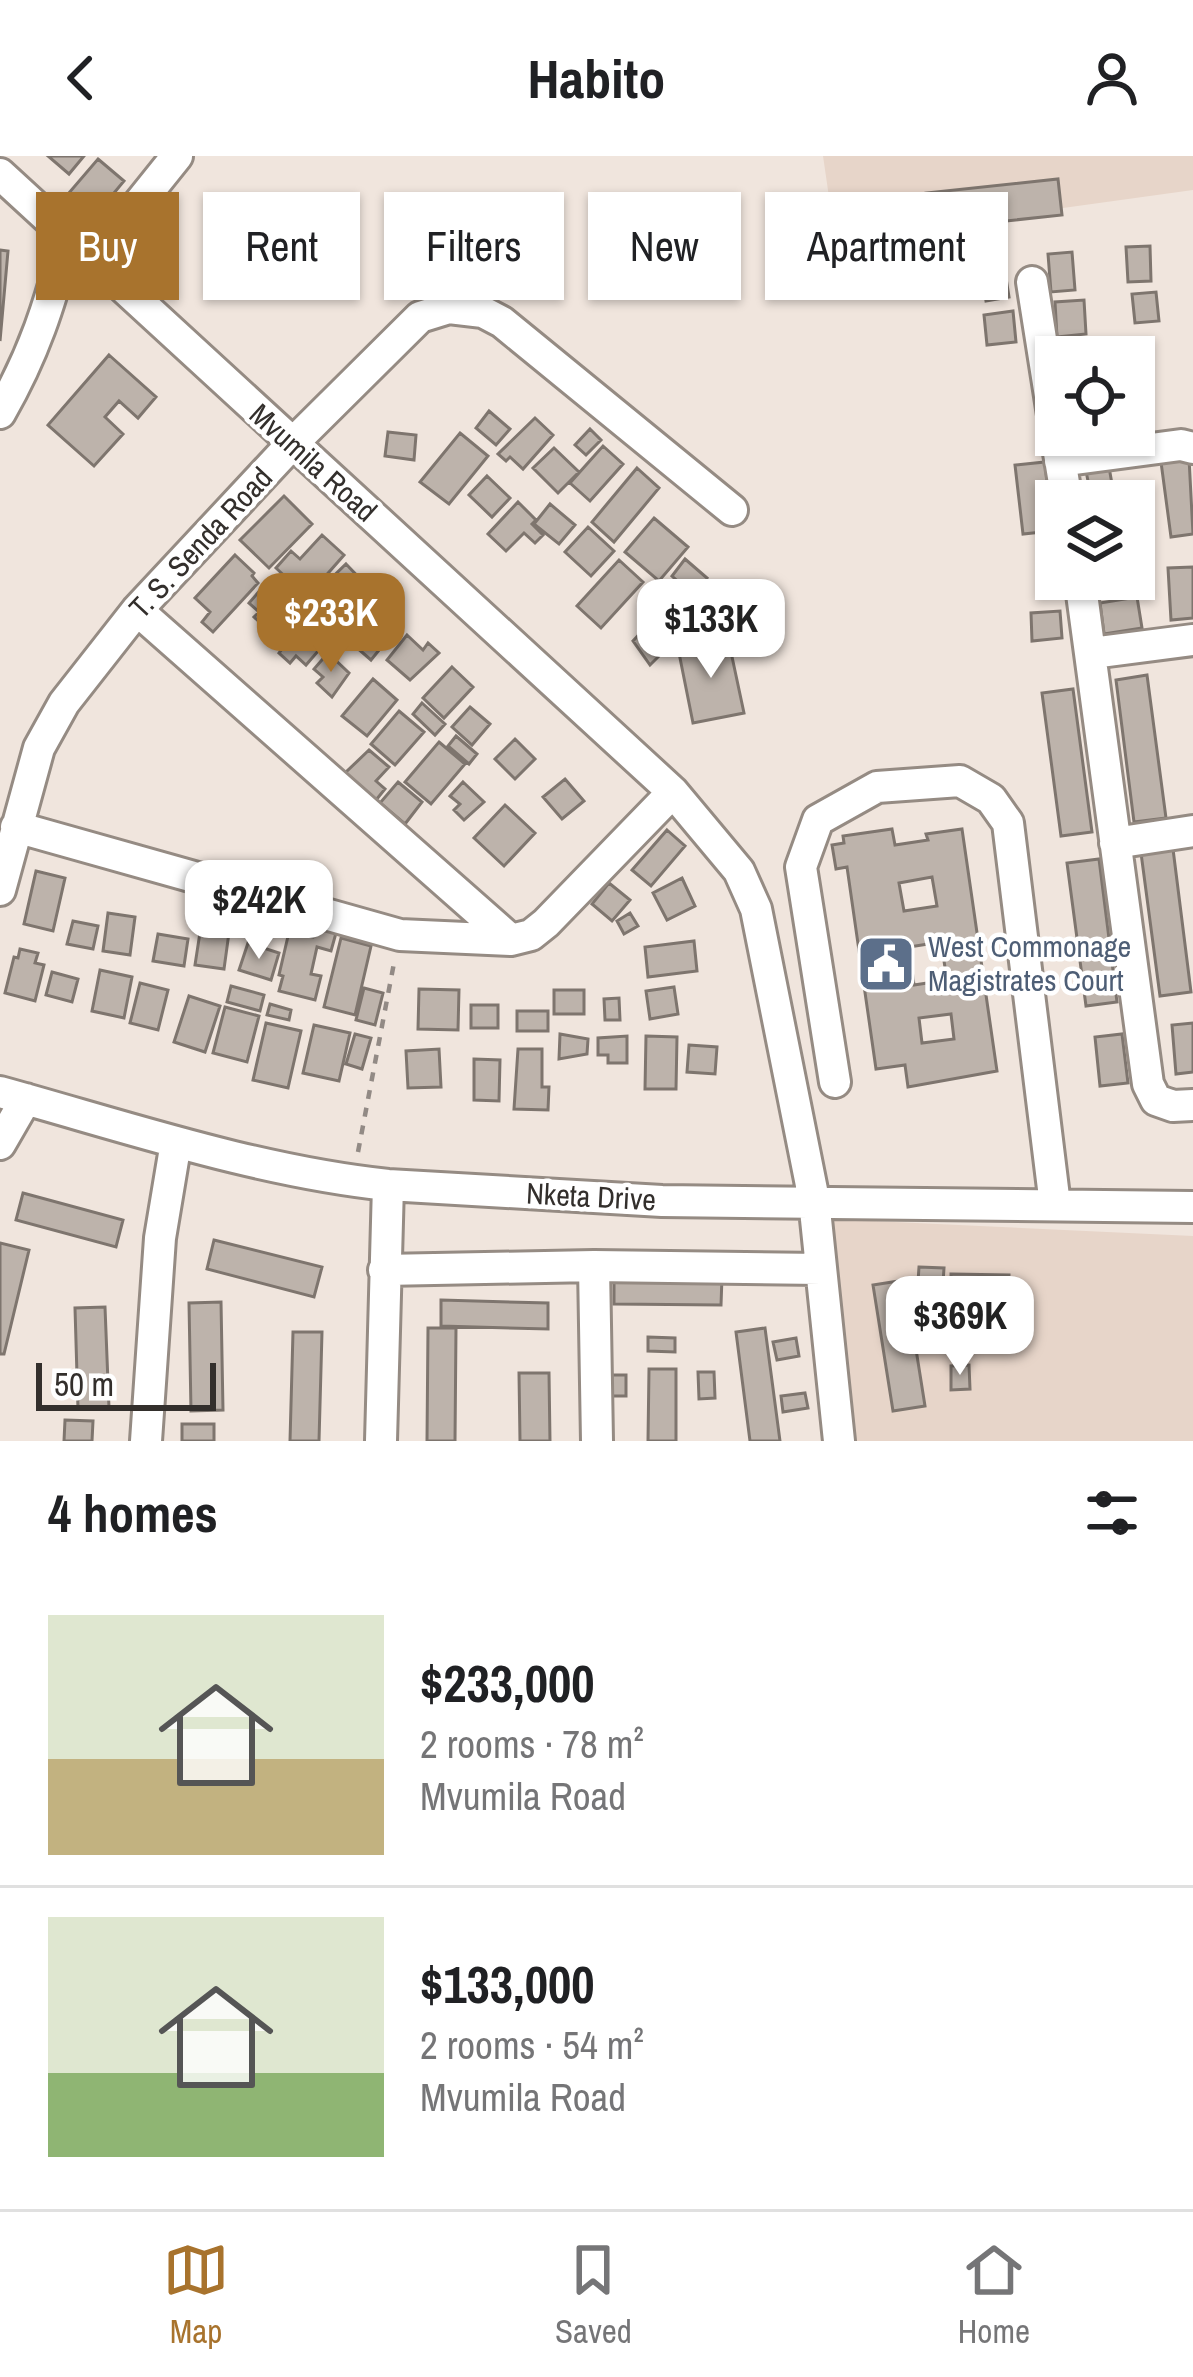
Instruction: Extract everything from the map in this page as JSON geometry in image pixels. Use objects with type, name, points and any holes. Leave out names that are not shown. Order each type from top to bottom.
[{"type":"street","points":[[148,192],[177,156]]},
{"type":"street","name":"Mvumila Road","points":[[0,174],[36,208]]},
{"type":"street","points":[[1033,282],[1041,336]]},
{"type":"street","points":[[0,413],[28,363],[51,300]]},
{"type":"street","name":"Mvumila Road","points":[[133,300],[673,792],[739,871],[756,909],[766,951],[814,1200],[838,1441]]},
{"type":"street","name":"T. S. Senda Road","points":[[0,890],[39,748],[64,703],[137,610],[291,445],[420,317],[449,308],[483,312],[502,322],[732,510]]},
{"type":"street","points":[[1155,445],[1193,448]]},
{"type":"street","points":[[1083,600],[1148,1084],[1156,1100],[1173,1106],[1193,1105]]},
{"type":"street","points":[[137,610],[511,940]]},
{"type":"street","points":[[1092,653],[1193,640]]},
{"type":"street","points":[[835,1082],[801,867],[818,820],[877,787],[960,781],[991,799],[1007,823],[1055,1205]]},
{"type":"street","points":[[16,827],[400,935],[511,940],[531,935],[546,923],[673,792]]},
{"type":"street","points":[[1115,843],[1193,831]]},
{"type":"street","points":[[766,951],[812,935]]},
{"type":"street","points":[[0,1144],[13,1096]]},
{"type":"street","name":"Nketa Drive","points":[[13,1096],[176,1142],[388,1185],[662,1201],[1193,1207]]},
{"type":"street","points":[[146,1441],[160,1238],[176,1142]]},
{"type":"street","points":[[381,1441],[388,1185]]},
{"type":"street","points":[[594,1266],[597,1441]]},
{"type":"street","points":[[384,1270],[820,1269]]},
{"type":"path","points":[[352,1181],[400,935]]},
{"type":"shaded area","points":[[823,156],[1193,156],[1193,190],[1008,216],[1008,192],[828,192]]},
{"type":"shaded area","points":[[830,1219],[1193,1236],[1193,1441],[851,1441]]},
{"type":"building","points":[[48,156],[84,156],[69,174]]},
{"type":"building","points":[[98,159],[124,181],[115,192],[70,192]]},
{"type":"building","points":[[1058,179],[1062,215],[1008,221],[1008,192],[935,192]]},
{"type":"building","points":[[1150,246],[1151,281],[1128,282],[1126,247]]},
{"type":"building","points":[[0,250],[8,251],[0,341]]},
{"type":"building","points":[[1072,252],[1075,290],[1051,292],[1048,254]]},
{"type":"building","points":[[1156,292],[1159,321],[1135,323],[1132,294]]},
{"type":"building","points":[[1084,300],[1086,334],[1057,336],[1055,302]]},
{"type":"building","points":[[1013,311],[1016,342],[987,345],[984,315]]},
{"type":"building","points":[[109,355],[156,397],[138,418],[119,401],[105,417],[123,434],[94,466],[48,425]]},
{"type":"building","points":[[489,411],[510,429],[496,445],[476,428]]},
{"type":"building","points":[[535,418],[553,435],[523,469],[510,457],[506,461],[498,454]]},
{"type":"building","points":[[590,429],[601,440],[586,455],[575,445]]},
{"type":"building","points":[[388,432],[416,435],[414,460],[385,456]]},
{"type":"building","points":[[460,433],[488,456],[449,504],[420,482]]},
{"type":"building","points":[[603,446],[623,464],[590,501],[570,483]]},
{"type":"building","points":[[554,448],[579,472],[558,493],[533,468]]},
{"type":"building","points":[[1189,458],[1193,534],[1171,537],[1161,462]]},
{"type":"building","points":[[1045,462],[1047,480],[1035,480],[1035,533],[1023,534],[1015,465]]},
{"type":"building","points":[[1109,467],[1111,480],[1088,480],[1086,471]]},
{"type":"building","points":[[637,468],[659,488],[614,542],[592,522]]},
{"type":"building","points":[[487,476],[510,498],[492,517],[469,495]]},
{"type":"building","points":[[284,496],[312,524],[269,568],[240,540]]},
{"type":"building","points":[[518,502],[543,535],[535,543],[524,533],[506,551],[488,534]]},
{"type":"building","points":[[550,504],[575,525],[559,544],[534,524]]},
{"type":"building","points":[[654,518],[688,547],[659,581],[625,552]]},
{"type":"building","points":[[588,527],[614,551],[591,576],[565,552]]},
{"type":"building","points":[[322,535],[344,555],[307,597],[276,568],[291,551],[300,559]]},
{"type":"building","points":[[235,555],[258,583],[213,632],[202,622],[210,612],[195,598]]},
{"type":"building","points":[[685,559],[707,578],[693,595],[672,576]]},
{"type":"building","points":[[619,560],[643,582],[601,628],[577,606]]},
{"type":"building","points":[[346,564],[369,588],[335,622],[311,598]]},
{"type":"building","points":[[1193,567],[1193,618],[1171,620],[1168,568]]},
{"type":"building","points":[[262,588],[282,606],[267,629],[254,617],[259,612],[249,603]]},
{"type":"building","points":[[1137,600],[1142,628],[1104,634],[1100,603]]},
{"type":"building","points":[[373,610],[396,629],[371,660],[348,640]]},
{"type":"building","points":[[1060,611],[1062,638],[1032,641],[1031,613]]},
{"type":"building","points":[[648,625],[667,648],[650,665],[633,641]]},
{"type":"building","points":[[296,630],[319,650],[306,665],[296,656],[290,663],[279,653]]},
{"type":"building","points":[[407,635],[423,650],[428,643],[439,653],[410,680],[387,660]]},
{"type":"building","points":[[728,638],[744,713],[693,723],[678,648]]},
{"type":"building","points":[[328,653],[349,673],[332,697],[317,683],[323,677],[314,669]]},
{"type":"building","points":[[452,667],[473,687],[444,718],[423,698]]},
{"type":"building","points":[[1147,675],[1166,818],[1134,822],[1116,680]]},
{"type":"building","points":[[373,679],[397,700],[367,736],[342,716]]},
{"type":"building","points":[[1073,689],[1092,832],[1061,836],[1042,693]]},
{"type":"building","points":[[422,703],[445,724],[435,735],[413,714]]},
{"type":"building","points":[[470,707],[490,724],[472,745],[452,727]]},
{"type":"building","points":[[399,711],[424,732],[395,765],[371,744]]},
{"type":"building","points":[[456,736],[477,754],[469,764],[448,746]]},
{"type":"building","points":[[515,739],[535,759],[515,779],[495,759]]},
{"type":"building","points":[[439,742],[465,764],[431,804],[405,782]]},
{"type":"building","points":[[369,750],[389,767],[376,781],[385,789],[376,800],[345,773]]},
{"type":"building","points":[[565,779],[584,801],[562,819],[543,797]]},
{"type":"building","points":[[398,782],[422,802],[405,824],[380,803]]},
{"type":"building","points":[[463,782],[484,802],[464,820],[454,810],[460,804],[450,796]]},
{"type":"building","points":[[505,805],[535,833],[504,866],[474,838]]},
{"type":"building","name":"West Commonage Magistrates Court","points":[[892,829],[895,845],[962,829],[997,1071],[908,1087],[905,1065],[876,1069],[847,867],[836,869],[832,845],[844,843],[843,836]],"holes":[[[932,877],[937,906],[904,911],[899,883]],[[941,942],[947,980],[914,985],[909,947]],[[951,1014],[954,1039],[922,1043],[919,1018]]]},
{"type":"building","points":[[667,830],[685,846],[651,886],[632,870]]},
{"type":"building","points":[[1173,849],[1191,992],[1160,996],[1141,853]]},
{"type":"building","points":[[1099,859],[1117,1002],[1086,1006],[1067,863]]},
{"type":"building","points":[[36,871],[65,878],[53,931],[24,924]]},
{"type":"building","points":[[682,878],[695,906],[667,920],[653,893]]},
{"type":"building","points":[[609,883],[630,900],[612,921],[592,904]]},
{"type":"building","points":[[108,913],[135,917],[130,955],[103,951]]},
{"type":"building","points":[[203,913],[231,918],[224,969],[195,965]]},
{"type":"building","points":[[630,913],[638,926],[624,934],[617,921]]},
{"type":"building","points":[[73,921],[98,926],[93,949],[67,944]]},
{"type":"building","points":[[315,928],[336,933],[331,951],[317,947],[311,974],[321,976],[315,1000],[279,991],[289,932],[313,937]]},
{"type":"building","points":[[158,934],[188,939],[184,966],[153,961]]},
{"type":"building","points":[[341,938],[371,946],[355,1015],[324,1007]]},
{"type":"building","points":[[694,941],[697,971],[648,977],[645,947]]},
{"type":"building","points":[[248,943],[279,953],[271,980],[239,970]]},
{"type":"building","points":[[20,949],[38,953],[35,963],[44,965],[35,1001],[5,993]]},
{"type":"building","points":[[100,970],[132,977],[124,1018],[92,1011]]},
{"type":"building","points":[[52,972],[78,979],[72,1002],[46,995]]},
{"type":"building","points":[[140,983],[168,990],[158,1030],[130,1023]]},
{"type":"building","points":[[231,986],[264,995],[260,1011],[227,1002]]},
{"type":"building","points":[[674,987],[678,1014],[650,1019],[646,991]]},
{"type":"building","points":[[364,988],[383,993],[375,1025],[356,1020]]},
{"type":"building","points":[[419,989],[459,990],[458,1030],[418,1029]]},
{"type":"building","points":[[554,990],[584,990],[584,1014],[554,1014]]},
{"type":"building","points":[[189,996],[220,1006],[205,1052],[174,1042]]},
{"type":"building","points":[[619,998],[620,1020],[605,1020],[604,999]]},
{"type":"building","points":[[270,1004],[291,1010],[289,1020],[267,1015]]},
{"type":"building","points":[[471,1005],[498,1005],[498,1028],[471,1028]]},
{"type":"building","points":[[225,1007],[259,1016],[247,1062],[213,1053]]},
{"type":"building","points":[[517,1011],[548,1011],[548,1031],[517,1031]]},
{"type":"building","points":[[266,1023],[301,1031],[288,1088],[253,1080]]},
{"type":"building","points":[[1193,1023],[1193,1072],[1176,1074],[1172,1025]]},
{"type":"building","points":[[314,1025],[350,1033],[339,1081],[303,1073]]},
{"type":"building","points":[[355,1034],[371,1038],[362,1069],[346,1064]]},
{"type":"building","points":[[560,1034],[588,1039],[587,1054],[559,1059]]},
{"type":"building","points":[[1122,1034],[1128,1083],[1100,1086],[1095,1037]]},
{"type":"building","points":[[627,1036],[627,1063],[608,1063],[608,1055],[598,1055],[598,1038]]},
{"type":"building","points":[[646,1036],[677,1037],[676,1089],[645,1089]]},
{"type":"building","points":[[689,1045],[717,1047],[715,1074],[687,1072]]},
{"type":"building","points":[[439,1049],[441,1087],[408,1088],[406,1051]]},
{"type":"building","points":[[518,1049],[542,1049],[542,1087],[549,1087],[548,1110],[514,1109]]},
{"type":"building","points":[[474,1059],[500,1060],[499,1101],[474,1100]]},
{"type":"building","points":[[23,1193],[123,1220],[116,1247],[16,1220]]},
{"type":"building","points":[[214,1240],[322,1267],[314,1297],[207,1269]]},
{"type":"building","points":[[0,1243],[29,1250],[4,1354],[0,1354]]},
{"type":"building","points":[[919,1267],[944,1268],[941,1313],[916,1311]]},
{"type":"building","points":[[951,1274],[1009,1275],[1008,1319],[951,1318]]},
{"type":"building","points":[[614,1276],[722,1277],[721,1305],[614,1304]]},
{"type":"building","points":[[905,1280],[925,1406],[893,1411],[873,1285]]},
{"type":"building","points":[[441,1300],[548,1303],[548,1329],[441,1326]]},
{"type":"building","points":[[221,1302],[223,1410],[191,1411],[189,1303]]},
{"type":"building","points":[[105,1307],[109,1408],[78,1409],[75,1308]]},
{"type":"building","points":[[945,1327],[967,1330],[965,1341],[944,1338]]},
{"type":"building","points":[[428,1328],[456,1328],[455,1441],[427,1441]]},
{"type":"building","points":[[765,1328],[780,1441],[750,1441],[736,1332]]},
{"type":"building","points":[[293,1332],[322,1332],[319,1441],[290,1441]]},
{"type":"building","points":[[648,1337],[675,1338],[675,1352],[648,1351]]},
{"type":"building","points":[[796,1338],[799,1356],[777,1360],[773,1342]]},
{"type":"building","points":[[969,1365],[970,1389],[951,1390],[951,1366]]},
{"type":"building","points":[[649,1369],[676,1369],[676,1441],[648,1441]]},
{"type":"building","points":[[698,1372],[714,1372],[715,1398],[699,1399]]},
{"type":"building","points":[[519,1373],[549,1373],[550,1441],[520,1441]]},
{"type":"building","points":[[602,1375],[626,1375],[626,1396],[602,1396]]},
{"type":"building","points":[[805,1393],[808,1408],[783,1412],[781,1396]]},
{"type":"building","points":[[65,1420],[93,1421],[92,1441],[64,1441]]},
{"type":"building","points":[[182,1424],[214,1424],[214,1441],[182,1441]]},
{"type":"place","name":"West Commonage Magistrates Court","points":[[886,964]]}]
